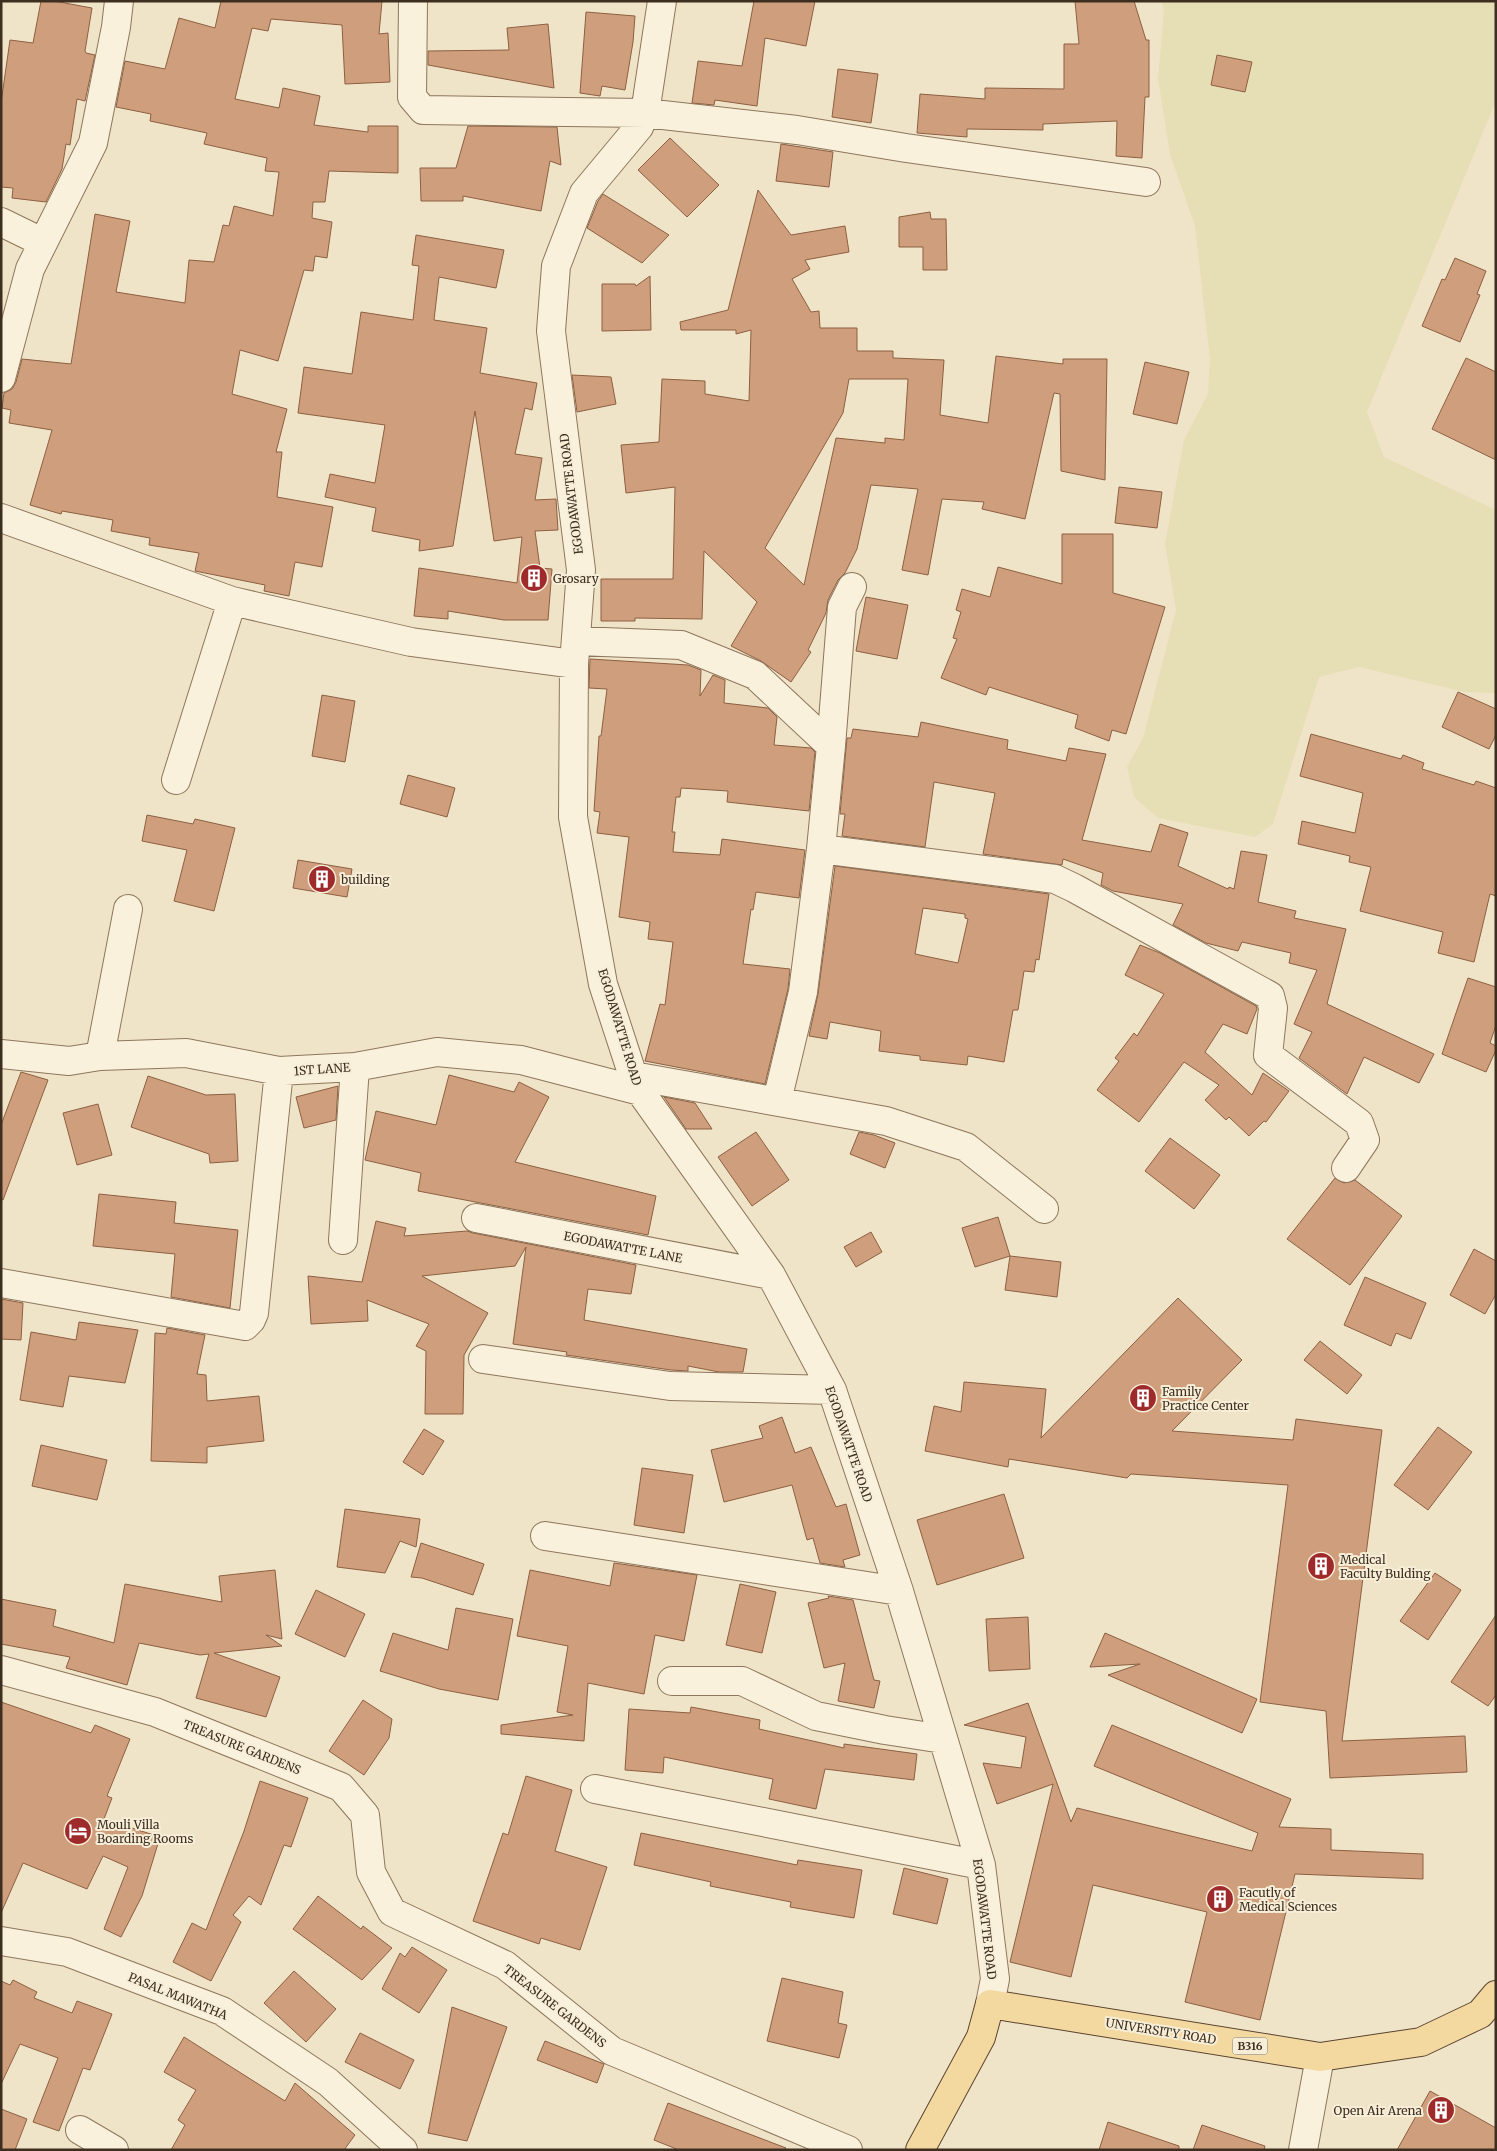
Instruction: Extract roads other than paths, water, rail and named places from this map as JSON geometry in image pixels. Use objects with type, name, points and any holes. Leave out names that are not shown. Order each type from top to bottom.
[{"type":"main road","name":"UNIVERSITY ROAD","points":[[990,2004],[1320,2057],[1421,2042],[1480,2014],[1496,1995]]},
{"type":"main road","points":[[920,2150],[982,2037],[990,2004]]},
{"type":"street","points":[[1,378],[30,269],[93,143],[116,26],[119,1]]},
{"type":"street","points":[[413,1],[412,97],[423,110],[645,113],[797,130],[906,148],[1146,182]]},
{"type":"street","name":"EGODAWATTE ROAD","points":[[662,1],[645,113],[639,127],[584,193],[556,266],[551,331],[581,570],[576,652],[573,817],[603,984],[636,1083],[771,1276],[832,1390],[899,1591],[981,1865],[994,1979],[990,2004]]},
{"type":"street","points":[[1,222],[42,242]]},
{"type":"street","points":[[1,518],[232,601],[411,642],[576,652],[682,645],[755,675],[831,746]]},
{"type":"street","points":[[777,1101],[803,992],[821,849],[842,607],[852,587]]},
{"type":"street","points":[[176,780],[232,601]]},
{"type":"street","points":[[821,849],[1055,879],[1270,996],[1273,1008],[1268,1055],[1359,1123],[1365,1140],[1346,1168]]},
{"type":"street","points":[[100,1056],[128,909]]},
{"type":"street","name":"1ST LANE","points":[[1,1054],[68,1061],[100,1056],[186,1053],[280,1071],[355,1067],[437,1052],[522,1060],[636,1083],[777,1101],[886,1121],[966,1147],[1044,1209]]},
{"type":"street","points":[[343,1240],[355,1067]]},
{"type":"street","points":[[1,1283],[244,1326],[251,1320],[254,1313],[280,1071]]},
{"type":"street","name":"EGODAWATTE LANE","points":[[476,1218],[771,1276]]},
{"type":"street","points":[[483,1359],[670,1386],[832,1390]]},
{"type":"street","points":[[545,1536],[899,1591]]},
{"type":"street","name":"TREASURE GARDENS","points":[[1,1670],[155,1712],[341,1787],[365,1815],[371,1872],[392,1912],[505,1965],[612,2051],[848,2150]]},
{"type":"street","points":[[672,1680],[742,1681],[816,1716],[943,1739]]},
{"type":"street","points":[[595,1790],[981,1865]]},
{"type":"street","name":"PASAL MAWATHA","points":[[1,1941],[67,1952],[222,2011],[328,2082],[403,2150]]},
{"type":"street","points":[[1303,2150],[1320,2057]]},
{"type":"street","points":[[80,2130],[114,2150]]},
{"type":"place","name":"Grosary","points":[[534,578]]},
{"type":"place","name":"building","points":[[322,879]]},
{"type":"place","name":"Family Practice Center","points":[[1143,1398]]},
{"type":"place","name":"Medical Faculty Bulding","points":[[1321,1566]]},
{"type":"place","name":"Mouli Villa Boarding Rooms","points":[[78,1831]]},
{"type":"place","name":"Facutly of Medical Sciences","points":[[1220,1899]]},
{"type":"place","name":"Open Air Arena","points":[[1441,2110]]}]
